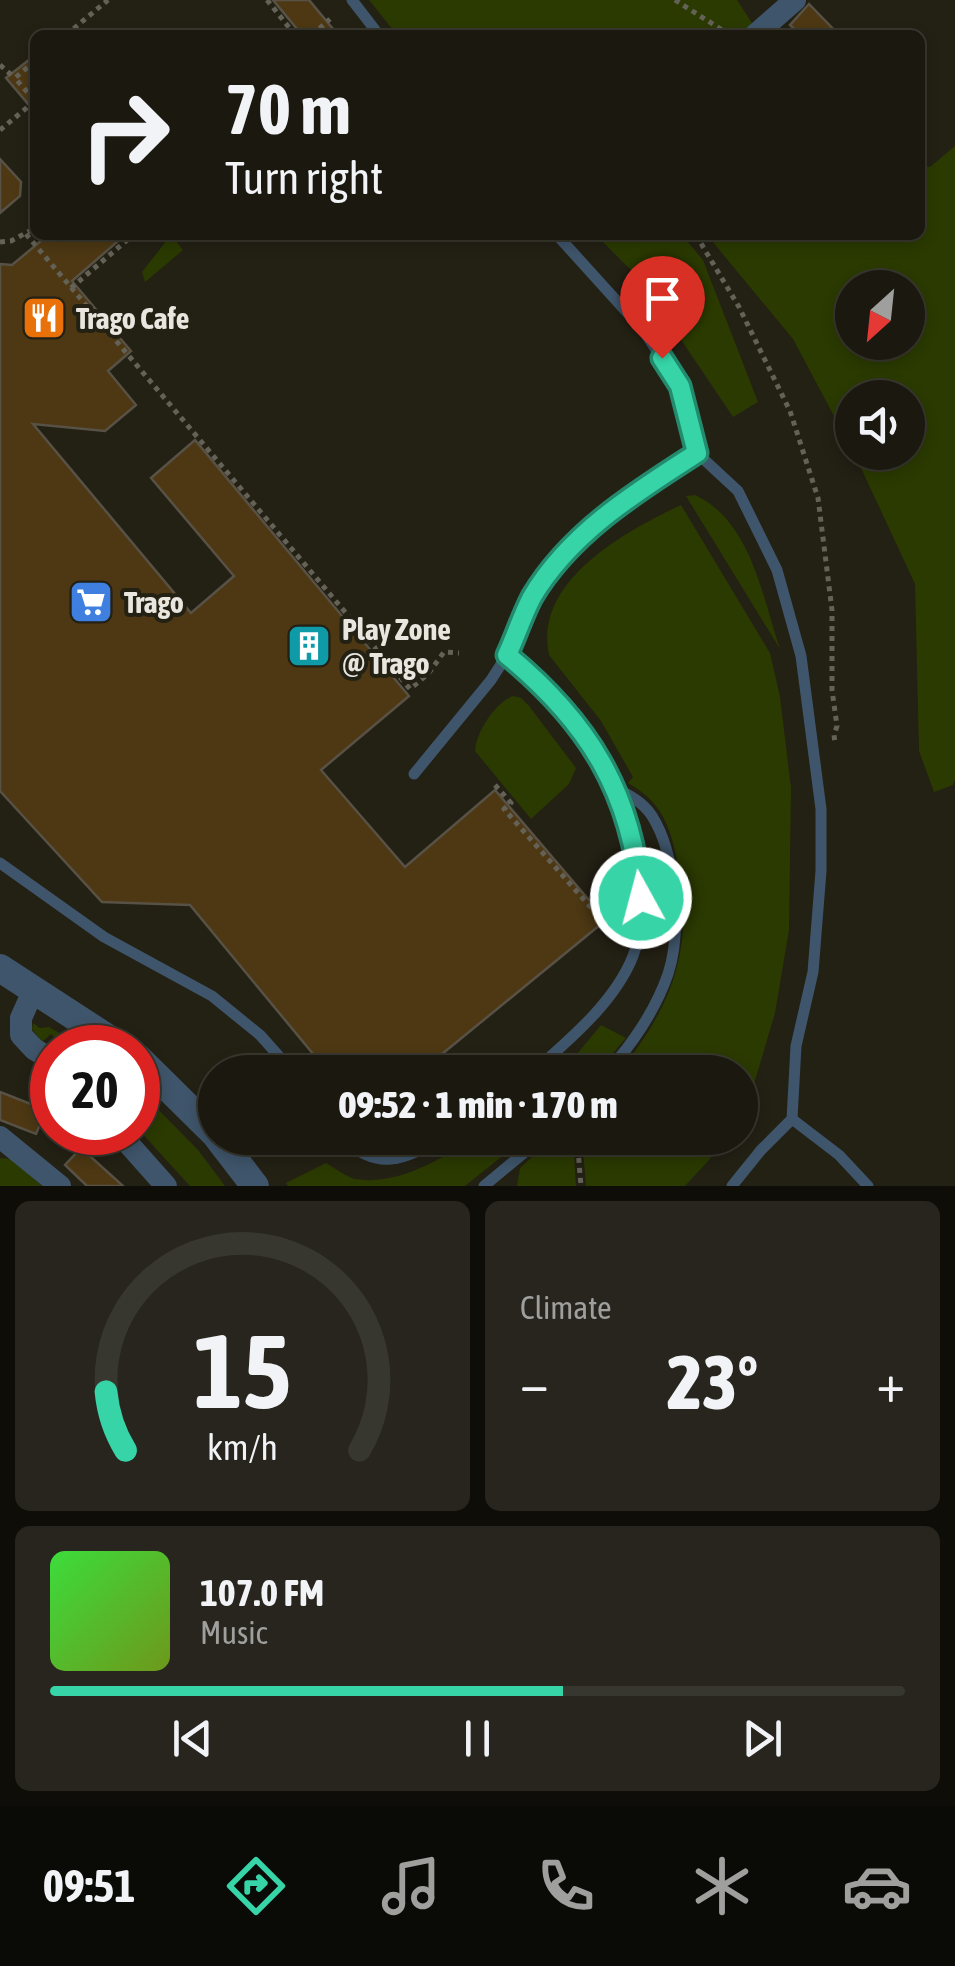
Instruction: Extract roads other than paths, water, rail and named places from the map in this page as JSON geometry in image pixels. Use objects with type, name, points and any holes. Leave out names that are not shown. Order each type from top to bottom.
[{"type":"street","points":[[761,30],[795,0]]},
{"type":"street","points":[[0,968],[88,1025]]},
{"type":"street","points":[[30,1045],[21,1036],[19,1026],[34,989]]},
{"type":"street","points":[[160,1080],[198,1118]]},
{"type":"street","points":[[0,1137],[60,1186]]},
{"type":"street","points":[[138,1155],[166,1186]]},
{"type":"street","points":[[231,1155],[256,1186]]},
{"type":"lane","points":[[352,0],[375,30]]},
{"type":"lane","points":[[562,240],[643,330],[680,386],[697,453],[738,491],[777,570],[801,656],[821,809],[813,972],[796,1046],[792,1119],[732,1186]]},
{"type":"lane","points":[[414,774],[483,693],[507,655],[535,593],[563,554],[632,494],[697,453]]},
{"type":"lane","points":[[507,655],[576,722],[615,788],[638,860],[639,932],[633,957],[596,1011],[551,1055]]},
{"type":"lane","points":[[615,788],[636,800],[652,816],[669,864],[675,930],[668,975],[636,1036],[621,1055]]},
{"type":"lane","points":[[0,863],[104,937],[212,996],[278,1055]]},
{"type":"lane","points":[[792,1119],[839,1155],[868,1186]]},
{"type":"lane","points":[[370,1155],[386,1160],[411,1155]]},
{"type":"lane","points":[[484,1186],[500,1181],[525,1155]]},
{"type":"place","name":"Trago Cafe","points":[[44,318]]},
{"type":"place","name":"Trago","points":[[91,602]]},
{"type":"place","name":"Play Zone @ Trago","points":[[309,646]]}]
